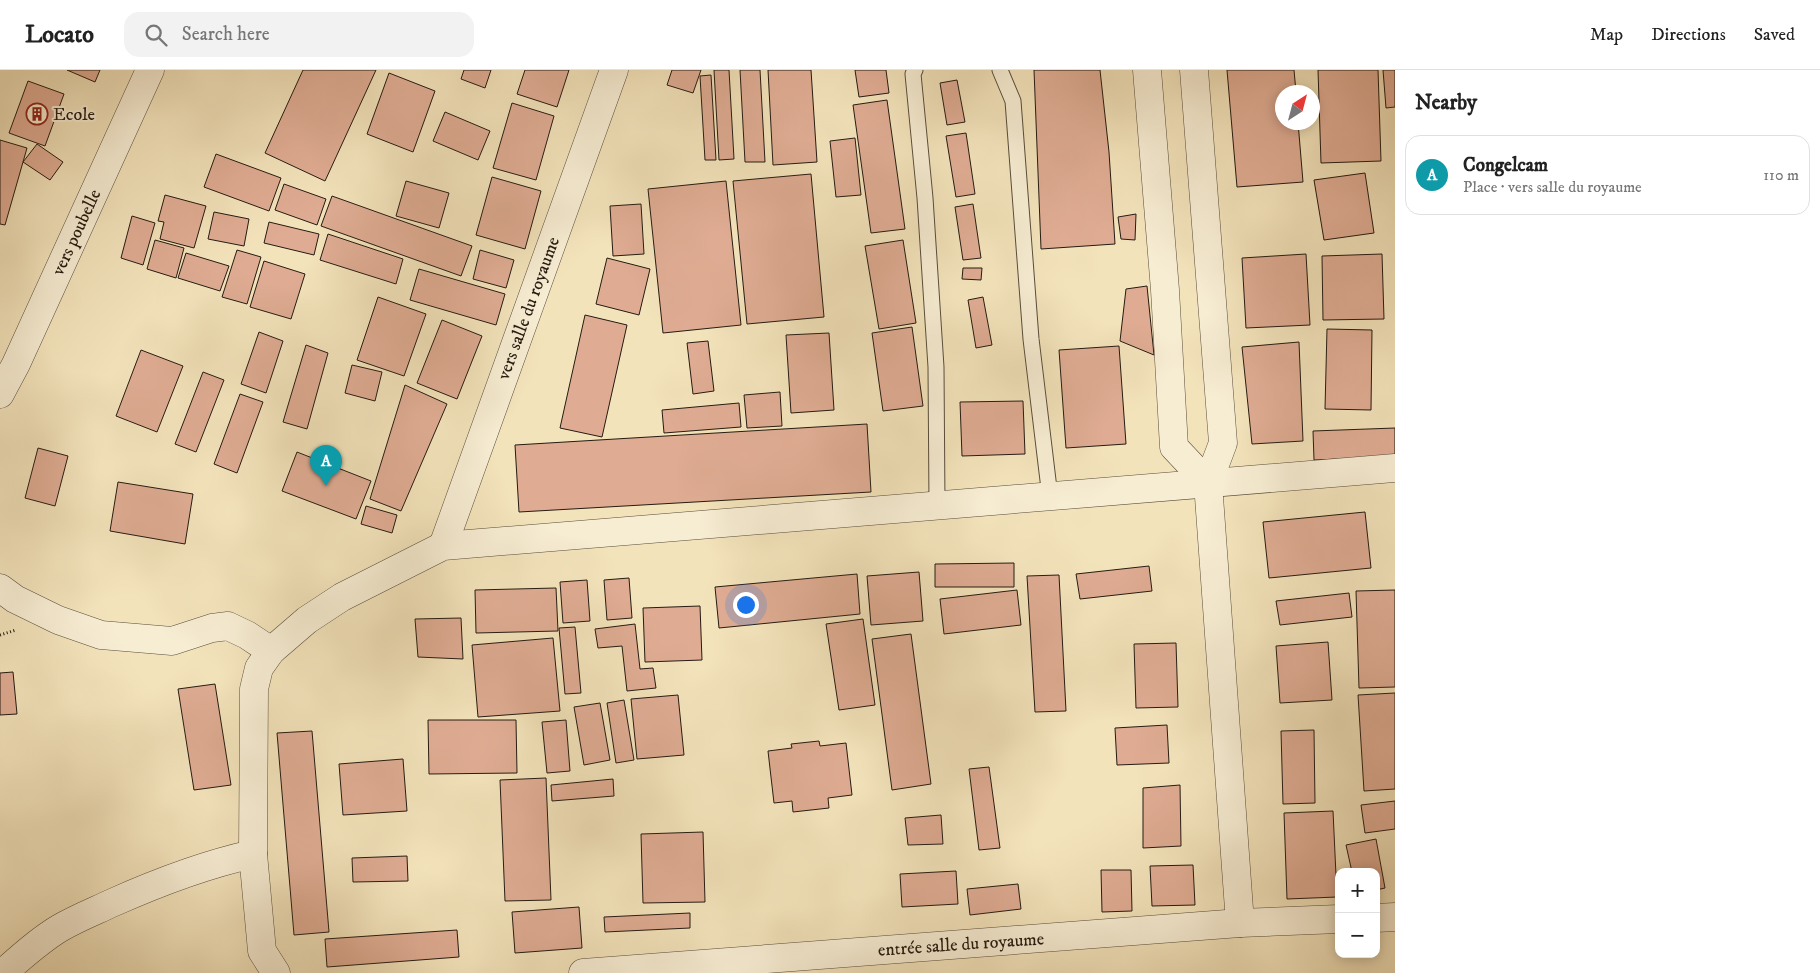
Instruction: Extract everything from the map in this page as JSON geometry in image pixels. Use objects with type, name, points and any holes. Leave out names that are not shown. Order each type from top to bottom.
[{"type":"street","name":"vers poubelle","points":[[0,394],[16,364],[150,70]]},
{"type":"street","name":"vers salle du royaume","points":[[443,546],[614,70]]},
{"type":"street","points":[[1147,70],[1165,290],[1174,447],[1208,483]]},
{"type":"street","points":[[1194,70],[1223,443],[1208,483],[1240,923]]},
{"type":"street","points":[[276,973],[262,951],[253,854],[254,688],[259,668],[271,651],[307,620],[342,597],[443,546],[1395,468]]},
{"type":"street","points":[[0,588],[15,599],[58,620],[100,636],[172,641],[212,628],[228,626],[247,635],[271,651]]},
{"type":"street","points":[[3,973],[33,947],[60,928],[94,911],[164,880],[253,854]]},
{"type":"street","points":[[1380,918],[1395,917]]},
{"type":"street","name":"entrée salle du royaume","points":[[583,973],[1240,923],[1335,919]]},
{"type":"lane","points":[[915,70],[913,74],[925,198],[936,367],[936,506]]},
{"type":"lane","points":[[1000,70],[1014,101],[1031,339],[1050,497]]},
{"type":"building","points":[[67,70],[100,70],[95,82]]},
{"type":"building","points":[[303,70],[376,70],[325,181],[265,153]]},
{"type":"building","points":[[464,70],[491,70],[485,88],[461,79]]},
{"type":"building","points":[[525,70],[569,70],[557,107],[517,94]]},
{"type":"building","points":[[672,70],[701,70],[693,93],[667,85]]},
{"type":"building","points":[[714,70],[729,70],[734,159],[719,160]]},
{"type":"building","points":[[740,70],[760,70],[765,162],[745,162]]},
{"type":"building","points":[[768,70],[811,70],[817,162],[773,165]]},
{"type":"building","points":[[855,70],[886,70],[889,93],[859,97]]},
{"type":"building","points":[[1034,70],[1100,70],[1109,152],[1115,244],[1041,249]]},
{"type":"building","points":[[1227,70],[1294,70],[1295,85],[1275,85],[1275,130],[1299,130],[1303,182],[1237,187]]},
{"type":"building","points":[[1318,70],[1378,70],[1381,161],[1321,163],[1320,85],[1318,85]]},
{"type":"building","points":[[1383,70],[1395,70],[1395,107],[1386,108]]},
{"type":"building","points":[[389,73],[435,91],[413,152],[367,134]]},
{"type":"building","points":[[711,75],[716,160],[705,160],[700,76]]},
{"type":"building","points":[[957,80],[965,122],[947,125],[940,83]]},
{"type":"building","name":"Ecole","points":[[28,81],[64,94],[45,146],[9,133]]},
{"type":"building","points":[[887,100],[905,229],[871,233],[853,105]]},
{"type":"building","points":[[512,103],[554,116],[536,180],[493,168]]},
{"type":"building","points":[[445,112],[490,131],[478,160],[433,141]]},
{"type":"building","points":[[966,133],[975,194],[956,197],[946,136]]},
{"type":"building","points":[[855,138],[861,195],[836,197],[830,141]]},
{"type":"building","points":[[0,140],[27,148],[5,225],[0,224]]},
{"type":"building","name":"Ecole","points":[[37,144],[63,162],[50,180],[23,162]]},
{"type":"building","points":[[216,154],[281,178],[269,211],[204,187]]},
{"type":"building","points":[[1365,173],[1374,233],[1324,240],[1314,180]]},
{"type":"building","points":[[811,174],[824,317],[747,324],[733,181]]},
{"type":"building","points":[[492,177],[541,191],[525,249],[476,235]]},
{"type":"building","points":[[406,181],[449,193],[439,228],[396,216]]},
{"type":"building","points":[[726,181],[741,325],[663,333],[648,189]]},
{"type":"building","points":[[284,184],[326,199],[317,225],[275,210]]},
{"type":"building","points":[[165,195],[206,206],[194,248],[160,239],[164,222],[158,221]]},
{"type":"building","points":[[332,196],[472,246],[461,276],[321,226]]},
{"type":"building","points":[[641,204],[644,254],[613,256],[610,206]]},
{"type":"building","points":[[973,204],[981,258],[963,260],[955,207]]},
{"type":"building","points":[[214,212],[249,219],[244,246],[208,239]]},
{"type":"building","points":[[1136,214],[1135,240],[1121,239],[1118,217]]},
{"type":"building","points":[[132,216],[155,223],[143,265],[121,258]]},
{"type":"building","points":[[269,222],[319,234],[314,255],[264,243]]},
{"type":"building","points":[[328,234],[403,259],[396,284],[320,260]]},
{"type":"building","points":[[155,240],[184,248],[176,278],[147,269]]},
{"type":"building","points":[[903,240],[916,323],[879,329],[865,246]]},
{"type":"building","points":[[237,250],[261,257],[247,304],[222,297]]},
{"type":"building","points":[[480,250],[514,260],[506,288],[473,279]]},
{"type":"building","points":[[186,253],[229,266],[220,291],[178,278]]},
{"type":"building","points":[[1306,254],[1310,325],[1246,328],[1242,258]]},
{"type":"building","points":[[1382,254],[1384,319],[1323,320],[1322,256]]},
{"type":"building","points":[[607,258],[650,269],[639,315],[596,304]]},
{"type":"building","points":[[264,261],[305,274],[291,319],[250,307]]},
{"type":"building","points":[[963,268],[982,268],[981,280],[962,279]]},
{"type":"building","points":[[419,269],[505,294],[496,325],[410,300]]},
{"type":"building","points":[[1147,286],[1154,355],[1120,341],[1126,289]]},
{"type":"building","points":[[378,297],[426,314],[404,376],[357,360]]},
{"type":"building","points":[[983,297],[992,345],[976,348],[968,300]]},
{"type":"building","points":[[585,315],[627,325],[602,437],[560,428]]},
{"type":"building","points":[[442,320],[482,336],[457,399],[417,383]]},
{"type":"building","points":[[912,327],[923,406],[883,411],[872,333]]},
{"type":"building","points":[[1327,329],[1372,330],[1371,410],[1325,409]]},
{"type":"building","points":[[259,332],[283,341],[266,393],[241,384]]},
{"type":"building","points":[[829,333],[834,410],[791,413],[786,335]]},
{"type":"building","points":[[708,341],[714,391],[693,394],[687,343]]},
{"type":"building","points":[[1299,342],[1303,441],[1252,444],[1242,347]]},
{"type":"building","points":[[306,345],[328,353],[307,429],[283,422]]},
{"type":"building","points":[[1119,346],[1126,444],[1066,448],[1059,350]]},
{"type":"building","points":[[141,350],[183,366],[157,432],[116,416]]},
{"type":"building","points":[[352,365],[382,372],[375,401],[345,393]]},
{"type":"building","points":[[203,372],[224,380],[196,452],[175,444]]},
{"type":"building","points":[[405,385],[447,404],[401,511],[370,499]]},
{"type":"building","points":[[780,392],[782,426],[747,428],[744,395]]},
{"type":"building","points":[[240,394],[263,402],[237,473],[214,464]]},
{"type":"building","points":[[1023,401],[1025,454],[962,456],[960,402]]},
{"type":"building","points":[[739,403],[741,427],[664,433],[662,410]]},
{"type":"building","points":[[867,424],[871,492],[519,512],[515,445]]},
{"type":"building","points":[[1395,428],[1395,457],[1314,460],[1313,431]]},
{"type":"building","points":[[38,448],[68,456],[55,506],[25,498]]},
{"type":"building","points":[[297,452],[371,481],[356,519],[282,491]]},
{"type":"building","points":[[118,482],[193,494],[185,544],[110,531]]},
{"type":"building","points":[[366,506],[397,515],[392,533],[361,524]]},
{"type":"building","points":[[1365,512],[1371,568],[1269,578],[1263,522]]},
{"type":"building","points":[[1014,563],[1014,587],[935,587],[935,564]]},
{"type":"building","points":[[1149,566],[1152,591],[1080,599],[1076,574]]},
{"type":"building","points":[[919,572],[923,621],[871,625],[867,576]]},
{"type":"building","points":[[857,574],[860,614],[719,628],[715,587]]},
{"type":"building","points":[[1059,575],[1066,711],[1035,712],[1027,576]]},
{"type":"building","points":[[629,578],[632,618],[607,620],[604,580]]},
{"type":"building","points":[[587,580],[590,621],[563,623],[560,582]]},
{"type":"building","points":[[556,588],[558,631],[476,633],[475,590]]},
{"type":"building","points":[[1017,590],[1021,625],[944,634],[940,599]]},
{"type":"building","points":[[1395,590],[1395,687],[1359,688],[1356,591]]},
{"type":"building","points":[[1349,593],[1352,617],[1280,625],[1276,601]]},
{"type":"building","points":[[700,606],[702,660],[645,662],[643,608]]},
{"type":"building","points":[[461,618],[463,659],[418,657],[415,619]]},
{"type":"building","points":[[863,619],[875,705],[839,710],[826,624]]},
{"type":"building","points":[[635,624],[640,669],[653,668],[656,688],[627,691],[622,646],[598,648],[595,629]]},
{"type":"building","points":[[575,627],[581,693],[565,694],[559,628]]},
{"type":"building","points":[[911,634],[931,784],[892,790],[872,639]]},
{"type":"building","points":[[553,638],[560,711],[478,717],[472,645]]},
{"type":"building","points":[[1328,642],[1332,700],[1280,703],[1276,646]]},
{"type":"building","points":[[1176,643],[1178,707],[1136,708],[1134,644]]},
{"type":"building","points":[[13,672],[17,714],[0,715],[0,673]]},
{"type":"building","points":[[215,684],[231,785],[194,790],[178,689]]},
{"type":"building","points":[[1395,693],[1395,789],[1364,791],[1358,695]]},
{"type":"building","points":[[678,695],[684,755],[637,759],[631,699]]},
{"type":"building","points":[[624,700],[634,760],[616,763],[607,703]]},
{"type":"building","points":[[600,703],[610,760],[584,765],[574,707]]},
{"type":"building","points":[[428,720],[516,720],[517,773],[429,774]]},
{"type":"building","points":[[566,720],[570,771],[547,773],[542,722]]},
{"type":"building","points":[[1167,725],[1169,763],[1117,765],[1115,728]]},
{"type":"building","points":[[1314,730],[1315,803],[1283,804],[1281,731]]},
{"type":"building","points":[[312,731],[329,932],[294,935],[277,733]]},
{"type":"building","points":[[819,741],[820,746],[846,743],[852,795],[828,798],[829,808],[793,812],[792,801],[774,803],[768,751],[792,748],[791,744]]},
{"type":"building","points":[[403,759],[407,811],[343,815],[339,764]]},
{"type":"building","points":[[989,767],[1000,848],[979,850],[969,769]]},
{"type":"building","points":[[546,778],[551,900],[505,901],[500,780]]},
{"type":"building","points":[[613,779],[614,796],[552,801],[551,785]]},
{"type":"building","points":[[1180,785],[1181,846],[1143,848],[1143,788]]},
{"type":"building","points":[[1395,801],[1395,829],[1365,833],[1361,805]]},
{"type":"building","points":[[1333,811],[1335,897],[1287,899],[1284,813]]},
{"type":"building","points":[[941,815],[943,844],[908,845],[905,818]]},
{"type":"building","points":[[703,832],[705,902],[643,903],[641,834]]},
{"type":"building","points":[[1376,839],[1385,888],[1380,889],[1380,868],[1351,868],[1346,845]]},
{"type":"building","points":[[407,856],[408,881],[353,882],[352,858]]},
{"type":"building","points":[[1193,865],[1195,905],[1152,906],[1150,866]]},
{"type":"building","points":[[1101,870],[1131,870],[1132,911],[1102,912]]},
{"type":"building","points":[[956,871],[958,904],[902,907],[900,874]]},
{"type":"building","points":[[1018,884],[1021,909],[970,915],[967,889]]},
{"type":"building","points":[[579,907],[582,948],[515,953],[512,912]]},
{"type":"building","points":[[690,913],[690,928],[605,932],[604,917]]},
{"type":"building","points":[[457,930],[459,957],[327,967],[325,939]]},
{"type":"place","name":"Ecole","points":[[37,114]]},
{"type":"place","name":"Congelcam","points":[[326,486]]}]
